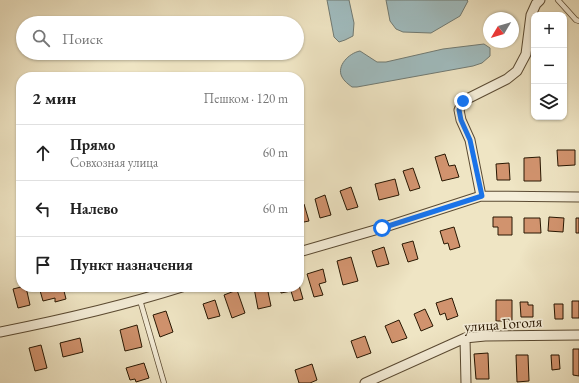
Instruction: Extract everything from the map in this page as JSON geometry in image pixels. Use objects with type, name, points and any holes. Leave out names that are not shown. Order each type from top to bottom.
[{"type":"street","points":[[482,196],[470,140],[461,120],[459,110],[463,101],[507,79],[517,71],[526,54],[531,16],[536,4],[540,0]]},
{"type":"street","points":[[304,251],[382,228],[482,196],[579,197]]},
{"type":"street","points":[[0,332],[78,316],[166,292]]},
{"type":"street","name":"улица Гоголя","points":[[365,383],[465,338],[485,336],[579,335]]},
{"type":"street","points":[[465,338],[466,383]]},
{"type":"lane","points":[[558,0],[576,20],[579,21]]},
{"type":"lane","points":[[140,300],[164,383]]},
{"type":"water","points":[[327,0],[349,0],[354,23],[353,36],[339,42],[334,37]]},
{"type":"water","points":[[386,0],[468,1],[460,16],[431,33],[403,32],[396,29],[390,21]]},
{"type":"water","points":[[483,44],[483,48],[490,48],[490,56],[482,63],[473,66],[357,87],[352,87],[348,84],[341,73],[342,64],[348,57],[360,51],[377,62],[386,62],[443,49]]},
{"type":"building","points":[[557,150],[575,150],[575,165],[558,166]]},
{"type":"building","points":[[445,154],[449,166],[455,165],[459,177],[442,181],[435,157]]},
{"type":"building","points":[[540,157],[541,181],[524,181],[524,158]]},
{"type":"building","points":[[509,163],[510,180],[497,180],[496,164]]},
{"type":"building","points":[[413,168],[420,188],[410,191],[403,171]]},
{"type":"building","points":[[395,179],[399,195],[379,200],[375,184]]},
{"type":"building","points":[[351,187],[358,207],[347,210],[340,191]]},
{"type":"building","points":[[325,195],[331,215],[320,218],[315,199]]},
{"type":"building","points":[[304,204],[309,221],[304,222]]},
{"type":"building","points":[[493,217],[512,217],[512,235],[498,235],[498,227],[493,227]]},
{"type":"building","points":[[549,217],[564,218],[563,232],[548,231]]},
{"type":"building","points":[[524,218],[540,218],[541,233],[524,233]]},
{"type":"building","points":[[576,218],[579,218],[579,233],[576,233]]},
{"type":"building","points":[[454,227],[460,247],[450,250],[448,243],[444,244],[440,231]]},
{"type":"building","points":[[413,241],[418,259],[408,262],[402,244]]},
{"type":"building","points":[[384,247],[389,264],[377,267],[372,251]]},
{"type":"building","points":[[351,257],[358,281],[343,285],[337,261]]},
{"type":"building","points":[[323,269],[326,282],[319,284],[323,295],[314,297],[307,274]]},
{"type":"building","points":[[16,288],[16,292],[27,292],[30,305],[18,308],[13,289]]},
{"type":"building","points":[[40,292],[64,292],[66,299],[55,302],[55,298],[43,301]]},
{"type":"building","points":[[232,292],[238,292],[245,313],[232,318],[224,295]]},
{"type":"building","points":[[255,292],[268,292],[271,306],[258,309]]},
{"type":"building","points":[[291,292],[301,292],[303,299],[294,301]]},
{"type":"building","points":[[452,298],[458,316],[447,320],[445,313],[440,315],[436,303]]},
{"type":"building","points":[[215,300],[220,316],[208,319],[203,304]]},
{"type":"building","points":[[496,300],[512,300],[512,321],[496,321]]},
{"type":"building","points":[[572,301],[579,301],[579,318],[572,318]]},
{"type":"building","points":[[520,302],[528,302],[528,305],[533,305],[533,317],[521,317]]},
{"type":"building","points":[[554,304],[563,304],[563,319],[555,319]]},
{"type":"building","points":[[425,309],[433,326],[421,331],[414,314]]},
{"type":"building","points":[[166,311],[173,332],[160,337],[153,315]]},
{"type":"building","points":[[399,320],[407,338],[392,343],[385,326]]},
{"type":"building","points":[[137,325],[142,347],[125,351],[120,330]]},
{"type":"building","points":[[365,336],[371,353],[357,358],[351,341]]},
{"type":"building","points":[[80,338],[83,352],[63,357],[60,343]]},
{"type":"building","points":[[41,345],[47,368],[35,371],[29,348]]},
{"type":"building","points":[[573,349],[579,349],[579,376],[573,375]]},
{"type":"building","points":[[488,353],[489,379],[476,379],[474,354]]},
{"type":"building","points":[[516,355],[528,355],[529,381],[517,382]]},
{"type":"building","points":[[551,355],[559,355],[560,369],[552,370]]},
{"type":"building","points":[[144,363],[149,378],[136,382],[135,379],[130,380],[126,368]]},
{"type":"building","points":[[312,364],[317,380],[310,383],[299,383],[295,370]]},
{"type":"route","points":[[382,228],[482,196],[470,140],[461,120],[459,110],[463,101]]}]
